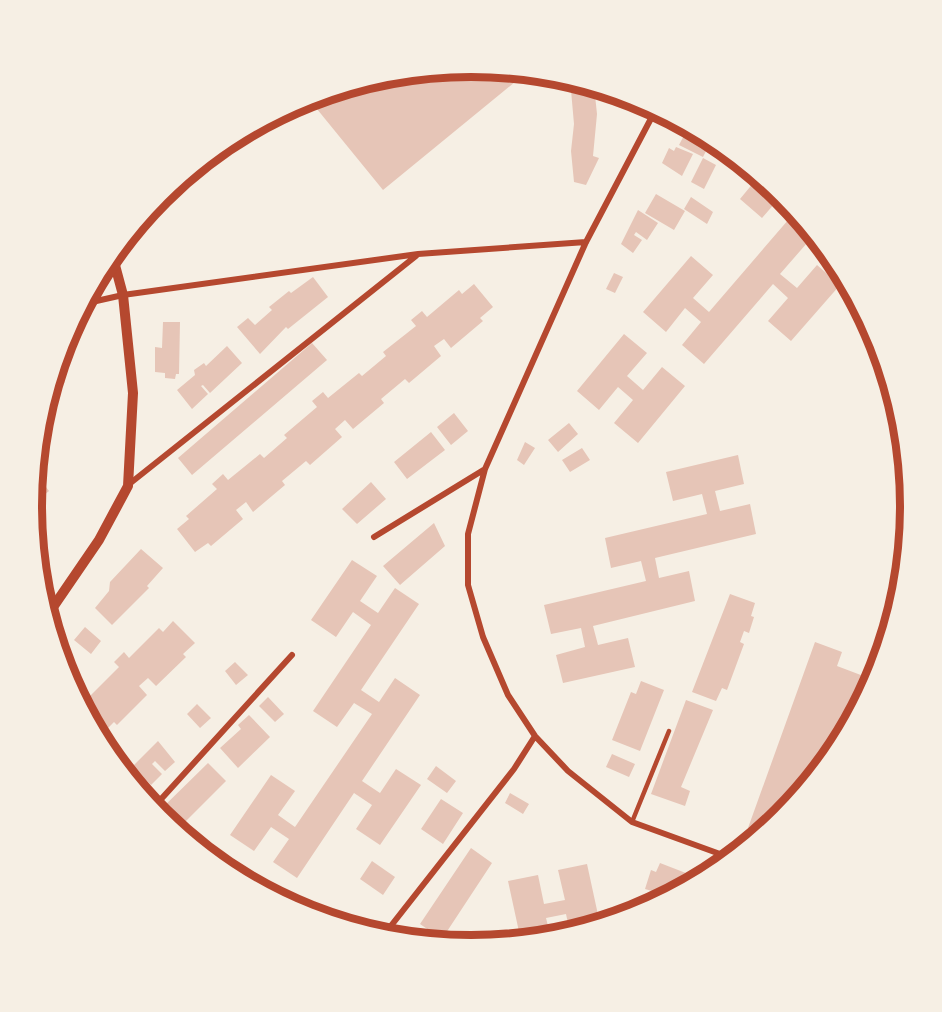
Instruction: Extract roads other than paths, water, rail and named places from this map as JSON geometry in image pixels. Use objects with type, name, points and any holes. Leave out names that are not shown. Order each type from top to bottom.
[{"type":"street","points":[[652,117],[586,242],[485,469],[468,534],[468,585],[483,637],[504,685],[535,736],[568,771],[632,822],[721,854]]},
{"type":"street","points":[[93,302],[123,295],[418,254],[586,242]]},
{"type":"street","points":[[54,606],[99,540],[128,486],[418,254]]},
{"type":"street","points":[[115,266],[123,295],[133,393],[128,486]]},
{"type":"street","points":[[374,537],[485,469]]},
{"type":"street","points":[[160,801],[292,655]]},
{"type":"street","points":[[390,927],[514,769],[535,736]]},
{"type":"lane","points":[[632,822],[669,731]]}]
